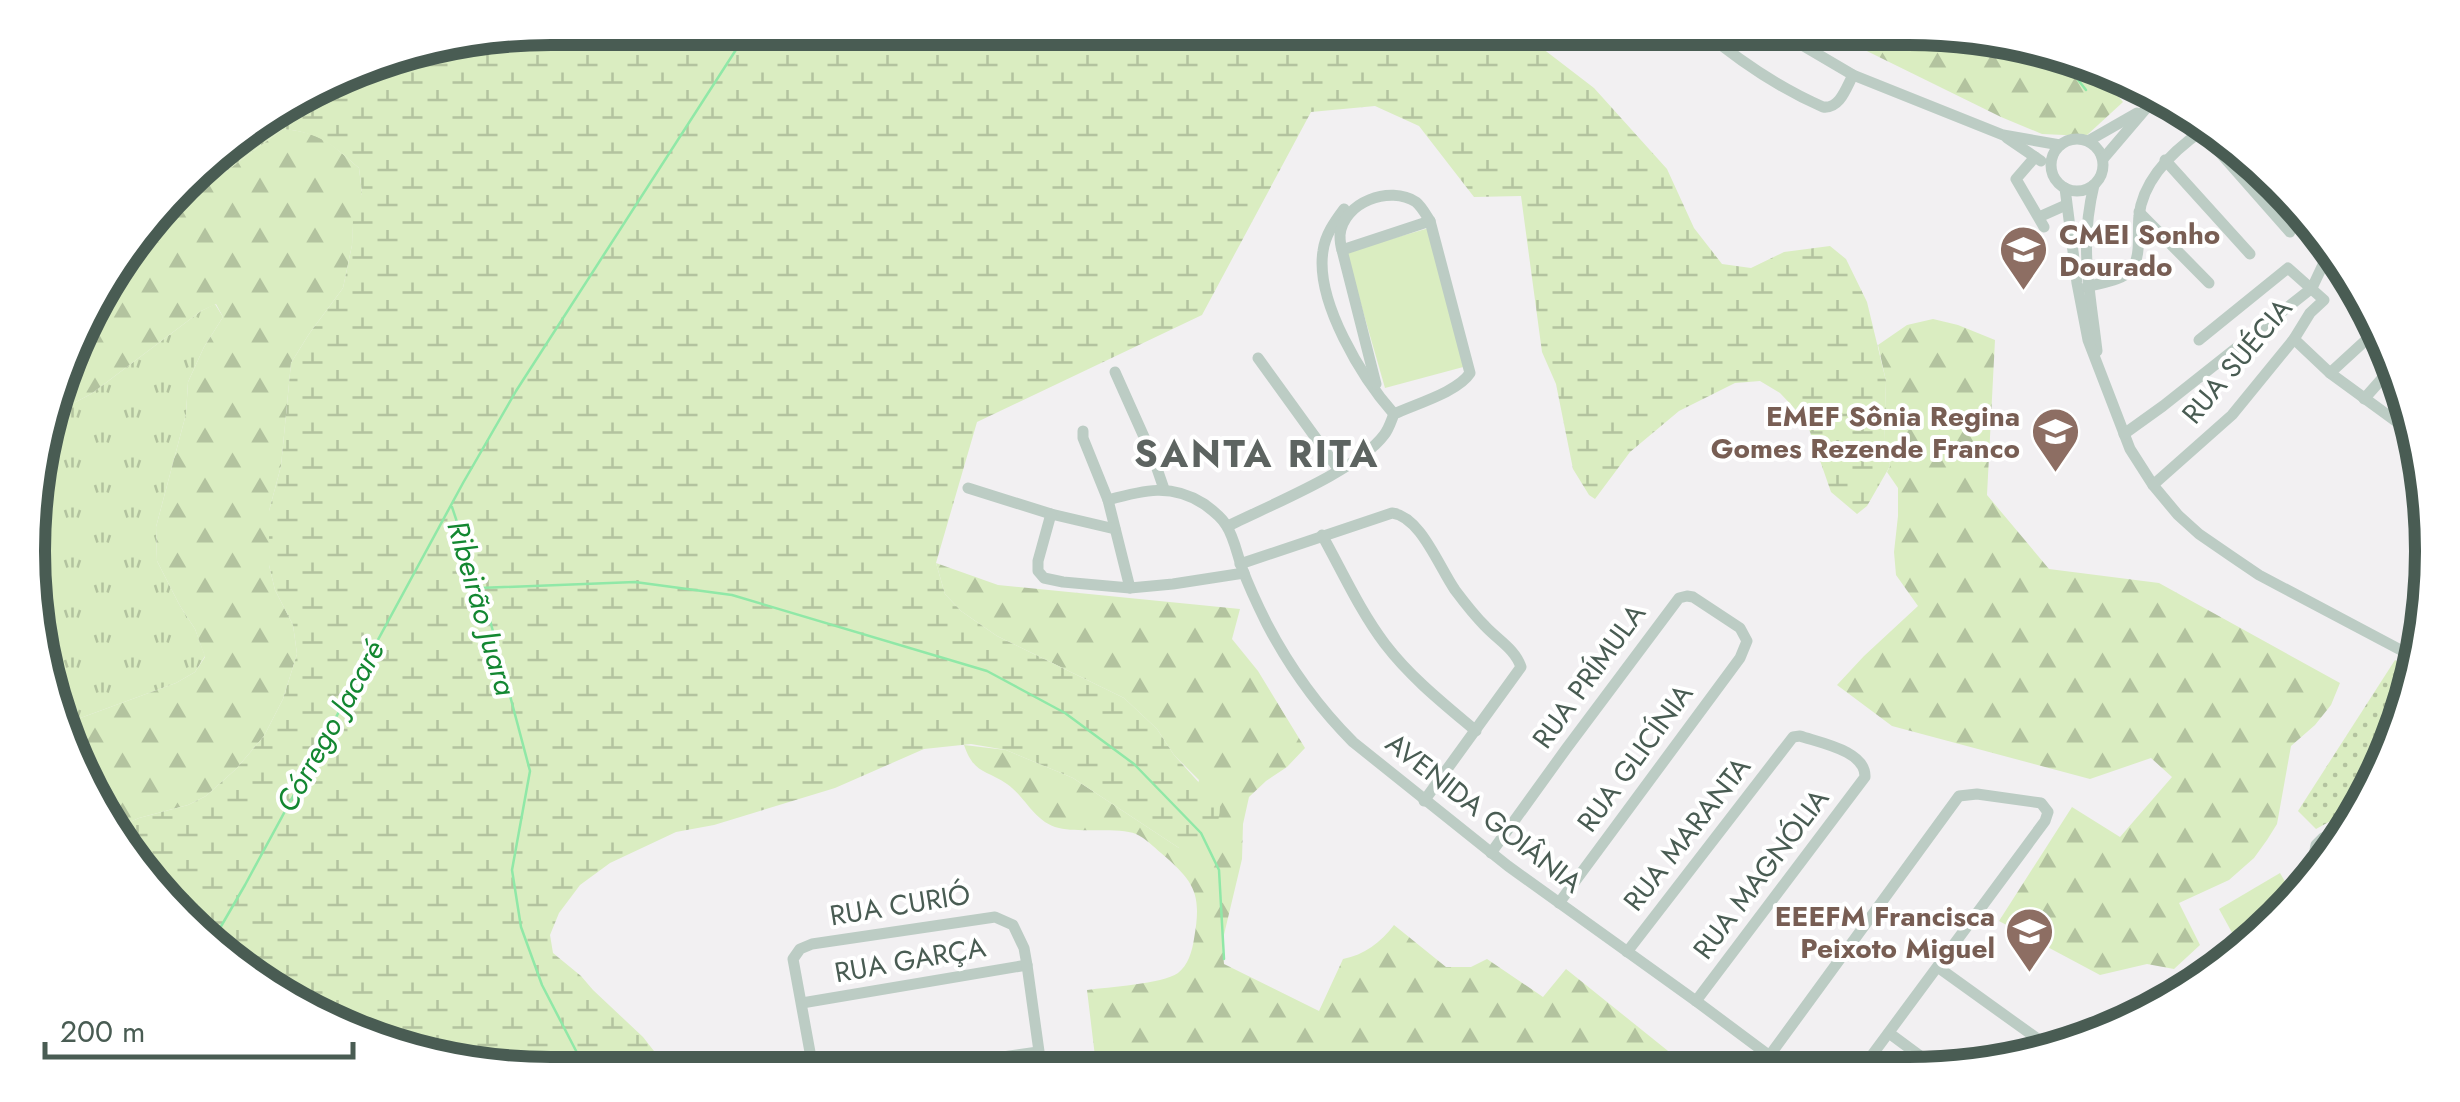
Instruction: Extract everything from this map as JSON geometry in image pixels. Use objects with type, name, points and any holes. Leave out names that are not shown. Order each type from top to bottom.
[{"type":"street","points":[[1720,45],[1765,78],[1823,108],[1835,106],[1853,74]]},
{"type":"street","points":[[1803,45],[1853,74],[2004,136],[2051,167]]},
{"type":"street","points":[[2103,159],[2148,105]]},
{"type":"street","points":[[2088,141],[2145,108]]},
{"type":"street","points":[[2088,287],[2132,269],[2139,212],[2150,186],[2165,160],[2196,135]]},
{"type":"street","points":[[2004,136],[2060,145]]},
{"type":"street","points":[[2094,185],[2080,191],[2065,188],[2055,180],[2051,167],[2060,145],[2073,139],[2088,141],[2103,159],[2086,225],[2088,287],[2098,365]]},
{"type":"street","points":[[2222,154],[2290,232]]},
{"type":"street","points":[[2035,157],[2016,179],[2042,222],[2066,205]]},
{"type":"street","points":[[2165,160],[2250,254]]},
{"type":"street","points":[[2065,188],[2088,340],[2124,434],[2153,485],[2198,534],[2230,556],[2405,649]]},
{"type":"street","points":[[1374,196],[1348,216],[1340,236],[1380,397]]},
{"type":"street","points":[[1108,500],[1133,492],[1164,489],[1185,493],[1215,512],[1228,526],[1339,470],[1383,437],[1394,414],[1464,382],[1470,373],[1430,221],[1414,201],[1399,196],[1374,196],[1355,199],[1339,216],[1328,234],[1322,265],[1331,307],[1343,337],[1394,414]]},
{"type":"street","points":[[2139,212],[2209,283]]},
{"type":"street","points":[[1342,250],[1430,221]]},
{"type":"street","points":[[2124,434],[2312,288],[2324,262]]},
{"type":"street","name":"RUA SUÉCIA","points":[[2153,485],[2232,415],[2324,300],[2288,268],[2198,340]]},
{"type":"street","points":[[2330,373],[2368,338]]},
{"type":"street","points":[[2294,339],[2330,373],[2399,423]]},
{"type":"street","points":[[1258,358],[1339,470]]},
{"type":"street","points":[[1115,372],[1164,489]]},
{"type":"street","points":[[2364,399],[2384,377]]},
{"type":"street","points":[[1083,431],[1108,500],[1130,588]]},
{"type":"street","points":[[968,488],[1115,529]]},
{"type":"street","points":[[1051,514],[1038,562],[1038,571],[1044,578],[1130,588],[1242,569],[1322,534],[1392,512],[1402,514],[1419,531],[1458,595],[1514,653],[1521,667],[1424,801]]},
{"type":"street","name":"AVENIDA GOIÂNIA","points":[[1228,526],[1242,569],[1278,643],[1307,691],[1352,742],[1491,854],[1770,1056]]},
{"type":"street","points":[[1322,534],[1384,642],[1415,678],[1476,732]]},
{"type":"street","name":"RUA PRÍMULA","points":[[1491,854],[1679,598],[1694,597],[1740,628],[1747,641]]},
{"type":"street","name":"RUA GLICÍNIA","points":[[1560,904],[1740,658],[1747,641]]},
{"type":"street","name":"RUA MARANTA","points":[[1627,952],[1793,737],[1800,736],[1856,757],[1863,763],[1866,777]]},
{"type":"street","name":"RUA MAGNÓLIA","points":[[1696,1000],[1866,777]]},
{"type":"street","points":[[1770,1056],[1956,799],[1968,793],[2035,801],[2046,808],[2048,816],[1871,1057]]},
{"type":"street","name":"RUA CURIÓ","points":[[802,1004],[793,959],[800,949],[812,944],[983,917],[1004,919],[1017,930],[1027,965]]},
{"type":"street","points":[[1027,965],[1039,1057]]},
{"type":"street","name":"RUA GARÇA","points":[[802,1004],[1027,965]]},
{"type":"street","points":[[1939,968],[2039,1040]]},
{"type":"street","points":[[802,1004],[811,1057]]},
{"type":"street","points":[[1889,1033],[1921,1057]]},
{"type":"street","points":[[1004,1057],[1038,1052]]},
{"type":"green space","points":[[551,45],[1538,45],[1594,88],[1667,169],[1694,228],[1722,264],[1751,268],[1784,252],[1830,246],[1846,259],[1867,302],[1886,381],[1884,440],[1890,466],[1867,506],[1857,514],[1831,492],[1809,429],[1795,409],[1780,393],[1760,381],[1735,383],[1679,411],[1630,452],[1595,499],[1573,469],[1556,384],[1542,352],[1521,196],[1474,197],[1419,126],[1375,106],[1311,112],[1202,315],[977,422],[936,563],[945,594],[961,611],[997,636],[1124,698],[1157,729],[1174,755],[1220,806],[1217,825],[1203,845],[1198,850],[1179,848],[1073,778],[1006,750],[971,744],[924,749],[835,788],[714,825],[676,832],[610,863],[580,885],[559,913],[550,935],[553,953],[643,1037],[659,1057],[518,1056],[452,1047],[357,1018],[270,972],[193,909],[125,824],[188,805],[206,796],[236,769],[264,736],[283,699],[297,654],[293,625],[275,590],[269,565],[269,511],[281,466],[291,363],[343,288],[353,216],[362,193],[359,168],[341,152],[307,133],[283,129],[184,202],[270,130],[327,97],[420,62],[485,49]]},
{"type":"green space","points":[[1855,45],[1942,46],[2008,55],[2103,84],[2123,102],[2086,136],[2042,134]]},
{"type":"green space","points":[[283,129],[325,141],[359,168],[362,193],[343,288],[291,363],[281,466],[269,511],[269,565],[275,590],[293,625],[297,654],[283,699],[264,736],[206,796],[125,824],[97,775],[74,720],[176,683],[195,672],[205,657],[195,629],[157,561],[156,527],[186,414],[188,382],[223,317],[216,304],[201,311],[91,394],[66,407],[84,357],[113,298],[150,243],[184,202]]},
{"type":"green space","points":[[1429,228],[1467,366],[1385,388],[1346,252]]},
{"type":"green space","points":[[215,304],[223,317],[188,382],[186,414],[156,527],[157,561],[195,629],[205,656],[195,672],[176,683],[74,720],[55,650],[46,584],[49,485],[62,420],[66,407],[91,394]]},
{"type":"green space","points":[[1933,319],[1995,340],[1987,495],[2049,569],[2159,583],[2340,683],[2331,705],[2291,746],[2277,824],[2254,858],[2229,880],[2179,903],[2200,945],[2174,969],[2147,964],[2100,975],[1999,921],[2072,807],[2120,837],[2172,777],[2151,758],[2090,779],[1892,726],[1837,685],[1918,606],[1896,575],[1898,488],[1887,472],[1890,466],[1884,440],[1886,381],[1878,345],[1907,325]]},
{"type":"green space","points":[[936,563],[998,585],[1240,609],[1232,639],[1258,671],[1305,748],[1249,797],[1242,859],[1222,943],[1224,964],[1319,1011],[1343,959],[1372,947],[1394,925],[1446,967],[1471,967],[1487,959],[1543,997],[1566,969],[1676,1057],[1095,1057],[1087,990],[1160,980],[1178,973],[1189,958],[1194,939],[1197,911],[1193,890],[1173,863],[1136,834],[1050,825],[1007,784],[976,766],[964,745],[1006,750],[1073,778],[1179,848],[1199,780],[1174,755],[1157,729],[1124,698],[997,636],[961,611],[945,594]]},
{"type":"green space","points":[[2395,660],[2402,664],[2376,745],[2340,816],[2316,829],[2298,811]]},
{"type":"green space","points":[[2280,873],[2288,886],[2235,938],[2219,909]]},
{"type":"waterway","name":"Ribeirão Juara","points":[[218,932],[516,391],[739,45]]},
{"type":"waterway","points":[[2072,72],[2086,90]]},
{"type":"waterway","name":"Ribeirão Juara","points":[[452,507],[491,624],[530,771],[512,870],[521,927],[542,985],[579,1057]]},
{"type":"waterway","points":[[479,588],[635,582],[732,595],[987,671],[1065,713],[1134,764],[1201,833],[1219,870],[1224,959]]},
{"type":"place","name":"CMEI Sonho Dourado","points":[[2024,292]]},
{"type":"place","name":"EMEF Sônia Regina Gomes Rezende Franco","points":[[2055,474]]},
{"type":"place","name":"EEEFM Francisca Peixoto Miguel","points":[[2030,974]]},
{"type":"district","name":"SANTA RITA","points":[[1257,453]]},
{"type":"water label","name":"Córrego Jacaré","points":[[330,726]]}]
